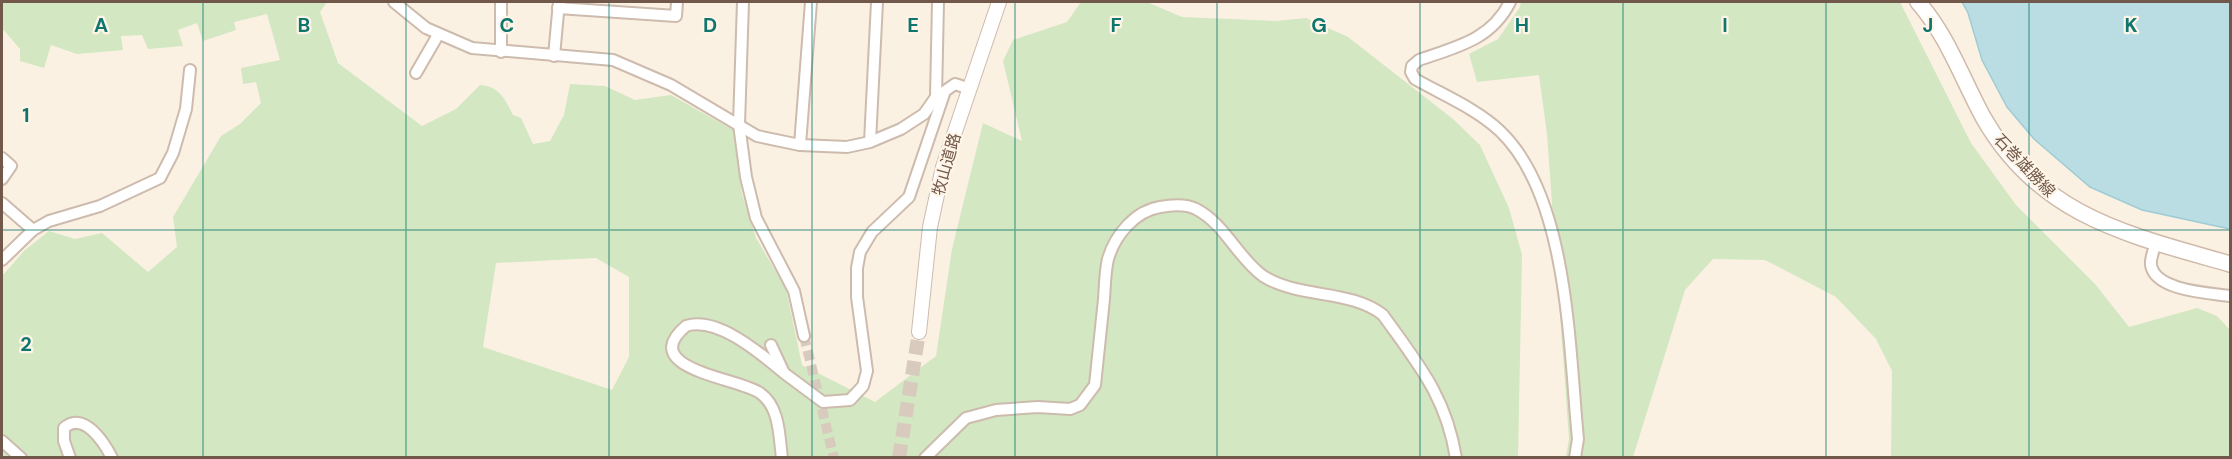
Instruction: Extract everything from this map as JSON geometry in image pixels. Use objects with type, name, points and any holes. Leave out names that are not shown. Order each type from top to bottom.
[{"type":"main road","name":"石巻雄勝線","points":[[1918,2],[1944,38],[1984,117],[1998,139],[2040,185],[2088,219],[2156,243],[2230,264]]},
{"type":"street","points":[[394,2],[412,19],[438,34],[472,48],[613,60],[671,85],[757,136],[800,145],[847,147],[894,133],[924,114],[936,97],[938,2]]},
{"type":"street","points":[[501,2],[501,52]]},
{"type":"street","points":[[554,56],[559,5],[676,16],[677,2]]},
{"type":"street","points":[[743,2],[739,124],[746,177],[756,218],[794,291],[804,336]]},
{"type":"street","points":[[800,145],[811,2]]},
{"type":"street","points":[[870,142],[877,2]]},
{"type":"street","name":"牧山道路","points":[[919,332],[930,227],[943,167],[999,2]]},
{"type":"street","points":[[1510,2],[1503,16],[1487,33],[1476,40],[1419,60],[1412,66],[1411,72],[1415,79],[1486,119],[1501,132],[1518,151],[1539,194],[1561,266],[1578,439],[1575,458]]},
{"type":"street","points":[[416,73],[438,34]]},
{"type":"street","points":[[2,260],[33,230],[49,221],[100,206],[160,178],[173,153],[186,109],[190,70]]},
{"type":"street","points":[[782,458],[777,419],[762,394],[683,365],[672,353],[674,339],[686,326],[704,325],[746,342],[823,402],[850,400],[863,386],[867,371],[857,297],[857,268],[860,252],[872,232],[909,197],[945,91],[955,84],[970,89]]},
{"type":"street","points":[[2,158],[11,166],[2,178]]},
{"type":"street","points":[[2,203],[33,230]]},
{"type":"street","points":[[925,458],[966,418],[996,410],[1038,407],[1070,409],[1080,405],[1089,396],[1095,385],[1108,259],[1120,232],[1135,218],[1152,208],[1171,205],[1194,208],[1212,221],[1242,257],[1264,276],[1300,289],[1372,306],[1383,315],[1433,385],[1446,414],[1456,458]]},
{"type":"street","points":[[2156,243],[2151,266],[2159,278],[2178,288],[2230,296]]},
{"type":"street","points":[[771,345],[784,373]]},
{"type":"street","points":[[70,458],[64,441],[64,428],[70,422],[78,422],[92,430],[112,458]]},
{"type":"street","points":[[2,441],[21,458]]},
{"type":"green space","points":[[2,2],[327,2],[320,12],[338,63],[422,126],[456,109],[480,85],[487,86],[501,94],[513,115],[521,118],[533,144],[550,141],[564,115],[570,84],[605,86],[635,100],[671,95],[733,130],[742,194],[756,238],[786,289],[802,365],[875,402],[936,356],[952,249],[983,123],[1022,141],[1003,61],[1013,40],[1067,22],[1081,2],[1147,2],[1182,17],[1276,21],[1306,18],[1348,37],[1453,119],[1480,145],[1509,208],[1522,255],[1518,458],[2,457],[2,276],[25,250],[49,231],[75,239],[102,233],[148,272],[177,247],[173,217],[221,136],[240,124],[261,103],[256,82],[243,84],[241,68],[280,60],[267,14],[234,22],[236,30],[203,41],[197,23],[178,30],[183,46],[148,49],[142,35],[121,36],[123,50],[77,54],[51,45],[44,68],[20,61],[20,49],[2,28]],"holes":[[[596,258],[629,277],[629,357],[612,390],[483,347],[496,263]]]},
{"type":"green space","points":[[1521,2],[1900,2],[1971,143],[2016,205],[2095,284],[2129,327],[2197,308],[2217,316],[2230,330],[2230,457],[1891,457],[1892,371],[1876,339],[1836,297],[1765,260],[1713,259],[1685,290],[1633,457],[1566,457],[1569,439],[1547,134],[1539,75],[1477,82],[1469,54],[1498,39]]},
{"type":"water","points":[[1962,2],[2230,2],[2230,229],[2142,210],[2090,187],[2034,139],[2007,107],[1982,60],[1968,13]]},
{"type":"tunnel","points":[[899,458],[919,332]]},
{"type":"tunnel","points":[[804,336],[834,458]]}]
